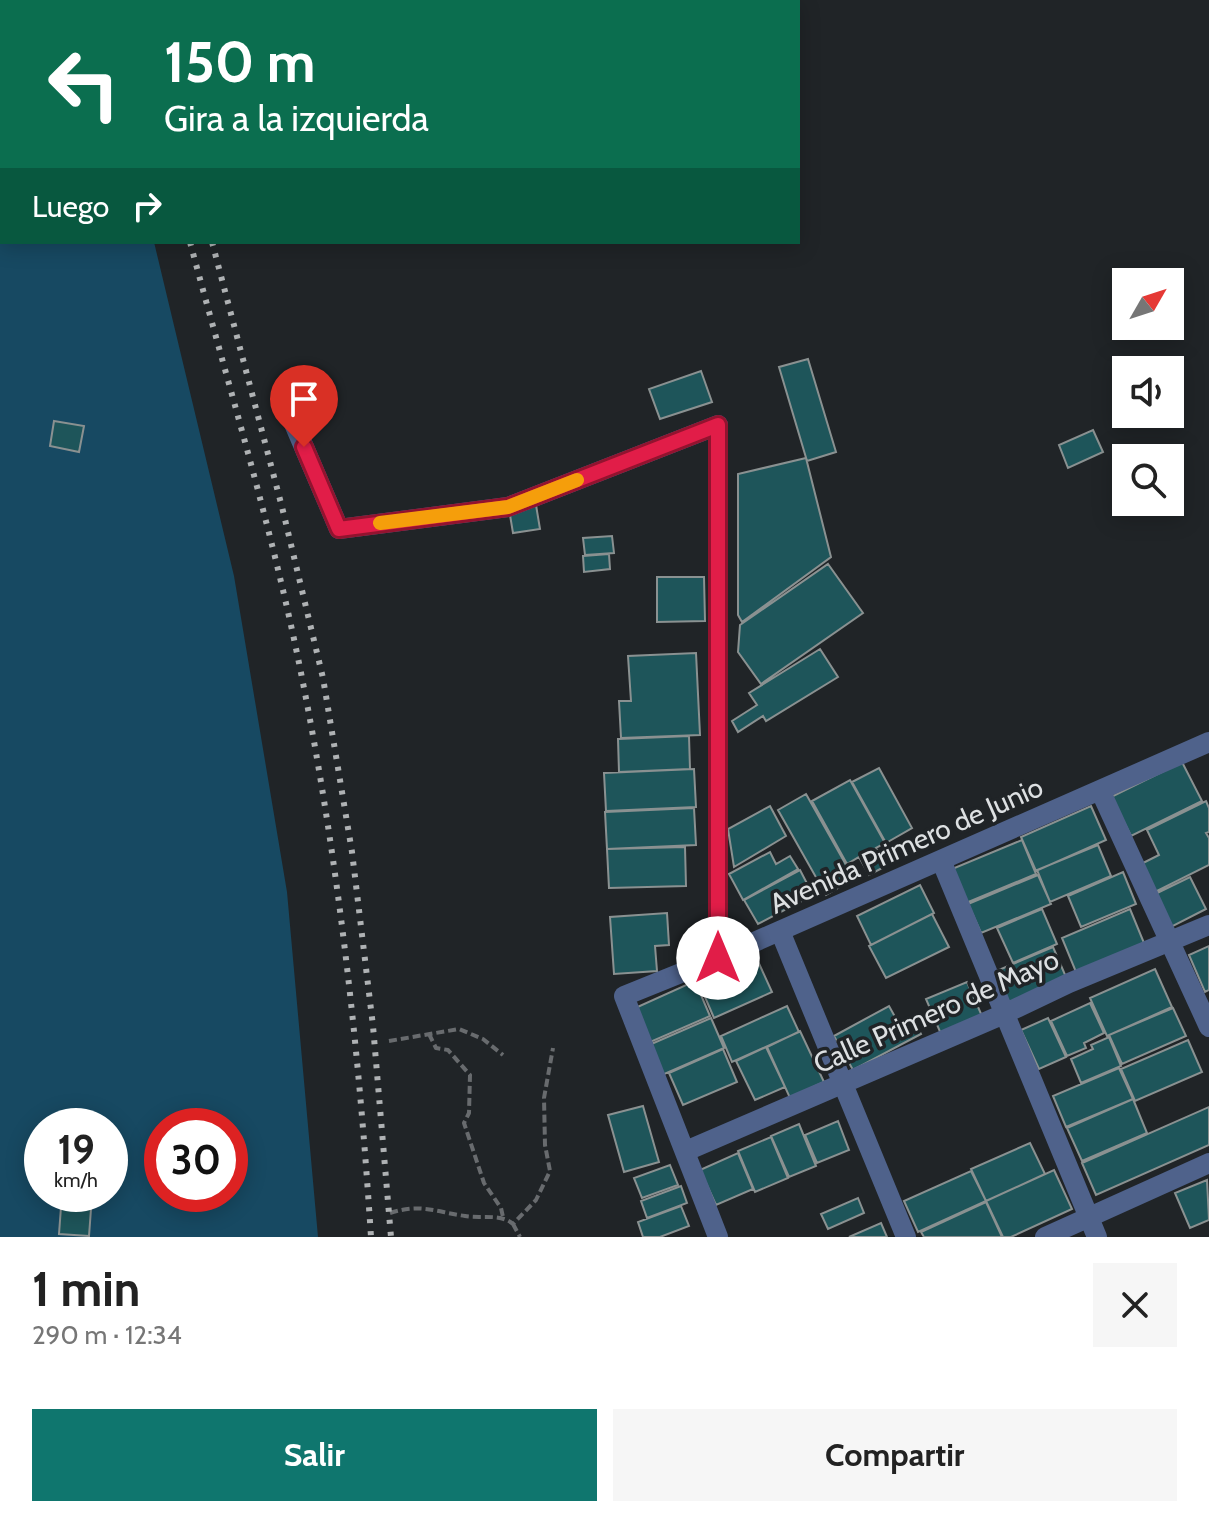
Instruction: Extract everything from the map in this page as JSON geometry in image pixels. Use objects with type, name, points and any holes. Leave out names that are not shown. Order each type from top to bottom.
[{"type":"street","points":[[292,419],[339,529],[508,507],[718,425],[718,958]]},
{"type":"street","name":"Avenida Primero de Junio","points":[[686,1151],[624,996],[718,958],[1209,742]]},
{"type":"street","points":[[1100,790],[1209,1027]]},
{"type":"street","points":[[941,860],[1097,1237]]},
{"type":"street","name":"Calle Primero de Mayo","points":[[686,1151],[1209,925]]},
{"type":"street","points":[[780,931],[906,1237]]},
{"type":"street","points":[[686,1151],[718,1237]]},
{"type":"street","points":[[1045,1237],[1209,1163]]},
{"type":"path","points":[[389,1041],[459,1029],[483,1039],[503,1055]]},
{"type":"path","points":[[429,1034],[436,1048],[448,1050],[470,1075],[469,1113],[464,1123],[484,1183],[501,1208],[503,1217],[513,1224],[520,1237]]},
{"type":"path","points":[[513,1224],[536,1200],[550,1171],[545,1145],[544,1107],[553,1048]]},
{"type":"path","points":[[390,1213],[405,1208],[420,1208],[467,1217],[503,1217]]},
{"type":"shaded area","points":[[0,244],[154,244],[234,576],[287,892],[318,1237],[0,1237]]},
{"type":"building","points":[[808,359],[836,452],[807,461],[779,367]]},
{"type":"building","points":[[701,371],[712,402],[660,419],[649,389]]},
{"type":"building","points":[[54,421],[84,426],[79,452],[50,446]]},
{"type":"building","points":[[1093,430],[1103,452],[1068,468],[1059,445]]},
{"type":"building","points":[[806,458],[831,557],[742,622],[738,615],[738,474]]},
{"type":"building","points":[[536,505],[540,529],[513,533],[509,509]]},
{"type":"building","points":[[612,536],[614,553],[585,555],[583,538]]},
{"type":"building","points":[[609,554],[610,569],[584,572],[583,556]]},
{"type":"building","points":[[828,564],[863,613],[761,684],[738,652],[740,625]]},
{"type":"building","points":[[657,577],[704,577],[705,621],[657,622]]},
{"type":"building","points":[[820,649],[838,677],[766,721],[763,716],[738,732],[732,721],[757,705],[749,693]]},
{"type":"building","points":[[696,653],[700,735],[621,738],[619,701],[631,701],[628,656]]},
{"type":"building","points":[[689,736],[690,769],[619,772],[618,739]]},
{"type":"building","points":[[1182,762],[1202,801],[1131,836],[1111,797]]},
{"type":"building","points":[[879,768],[912,828],[886,843],[852,782]]},
{"type":"building","points":[[694,769],[696,807],[606,811],[604,773]]},
{"type":"building","points":[[850,780],[885,843],[876,848],[886,866],[869,875],[859,857],[847,864],[812,801]]},
{"type":"building","points":[[806,794],[854,879],[826,895],[778,810]]},
{"type":"building","points":[[1206,801],[1209,808],[1209,832],[1206,833],[1209,838],[1209,865],[1153,893],[1139,865],[1159,855],[1147,830]]},
{"type":"building","points":[[770,806],[786,836],[734,867],[728,829]]},
{"type":"building","points":[[1091,806],[1106,840],[1036,871],[1021,837]]},
{"type":"building","points":[[694,808],[696,845],[607,849],[605,812]]},
{"type":"building","points":[[1022,840],[1036,874],[966,903],[952,869]]},
{"type":"building","points":[[1098,845],[1111,876],[1050,902],[1037,870]]},
{"type":"building","points":[[685,847],[686,886],[609,888],[607,849]]},
{"type":"building","points":[[770,852],[776,864],[790,856],[798,869],[743,900],[729,874]]},
{"type":"building","points":[[800,870],[813,895],[758,924],[744,900]]},
{"type":"building","points":[[1123,872],[1136,904],[1081,927],[1068,896]]},
{"type":"building","points":[[1038,875],[1051,904],[981,933],[968,904]]},
{"type":"building","points":[[1190,877],[1206,909],[1169,928],[1153,895]]},
{"type":"building","points":[[920,885],[934,913],[871,945],[857,916]]},
{"type":"building","points":[[1042,909],[1057,944],[1013,963],[997,928]]},
{"type":"building","points":[[1130,909],[1144,943],[1076,972],[1062,938]]},
{"type":"building","points":[[667,913],[669,945],[655,946],[657,971],[614,974],[610,917]]},
{"type":"building","points":[[932,914],[949,947],[886,978],[869,946]]},
{"type":"building","points":[[1209,946],[1209,990],[1205,992],[1189,955]]},
{"type":"building","points":[[1053,947],[1066,977],[1008,1003],[994,972]]},
{"type":"building","points":[[756,957],[772,992],[714,1018],[699,983]]},
{"type":"building","points":[[1155,969],[1172,1007],[1107,1036],[1090,998]]},
{"type":"building","points":[[695,981],[710,1016],[648,1043],[633,1009]]},
{"type":"building","points":[[967,982],[982,1016],[941,1034],[926,999]]},
{"type":"building","points":[[1090,1003],[1104,1033],[1084,1043],[1086,1048],[1067,1056],[1051,1021]]},
{"type":"building","points":[[787,1006],[799,1032],[732,1062],[721,1036]]},
{"type":"building","points":[[889,1006],[899,1024],[912,1017],[921,1034],[853,1070],[834,1036]]},
{"type":"building","points":[[1173,1008],[1186,1036],[1122,1064],[1109,1035]]},
{"type":"building","points":[[711,1018],[724,1048],[662,1075],[649,1045]]},
{"type":"building","points":[[1048,1018],[1066,1057],[1039,1069],[1021,1030]]},
{"type":"building","points":[[800,1031],[824,1082],[790,1098],[767,1047]]},
{"type":"building","points":[[1109,1037],[1121,1066],[1081,1083],[1071,1059]]},
{"type":"building","points":[[1188,1040],[1202,1072],[1135,1101],[1121,1069]]},
{"type":"building","points":[[766,1047],[785,1087],[755,1100],[736,1061]]},
{"type":"building","points":[[723,1049],[737,1082],[683,1105],[669,1073]]},
{"type":"building","points":[[1119,1068],[1133,1099],[1066,1127],[1053,1096]]},
{"type":"building","points":[[1133,1099],[1147,1133],[1082,1161],[1067,1128]]},
{"type":"building","points":[[643,1106],[659,1162],[624,1172],[608,1115]]},
{"type":"building","points":[[1209,1107],[1209,1145],[1096,1195],[1082,1163]]},
{"type":"building","points":[[838,1121],[849,1150],[817,1163],[805,1135]]},
{"type":"building","points":[[799,1124],[816,1166],[789,1177],[771,1136]]},
{"type":"building","points":[[771,1137],[788,1178],[755,1192],[738,1151]]},
{"type":"building","points":[[1030,1143],[1045,1174],[986,1201],[971,1169]]},
{"type":"building","points":[[738,1153],[753,1189],[716,1205],[700,1170]]},
{"type":"building","points":[[670,1165],[678,1185],[642,1198],[634,1178]]},
{"type":"building","points":[[1054,1170],[1072,1209],[1011,1237],[1003,1237],[986,1201]]},
{"type":"building","points":[[971,1171],[986,1201],[918,1232],[904,1201]]},
{"type":"building","points":[[1207,1180],[1209,1220],[1190,1228],[1175,1193]]},
{"type":"building","points":[[681,1186],[687,1203],[647,1218],[641,1201]]},
{"type":"building","points":[[858,1198],[864,1213],[828,1229],[821,1214]]},
{"type":"building","points":[[986,1202],[1002,1237],[924,1237],[921,1232]]},
{"type":"building","points":[[681,1206],[689,1226],[660,1237],[643,1237],[638,1222]]},
{"type":"building","points":[[61,1212],[91,1212],[89,1236],[59,1234]]},
{"type":"building","points":[[881,1223],[887,1237],[849,1237]]},
{"type":"railway","points":[[191,244],[279,572],[316,751],[346,959],[371,1237]]},
{"type":"railway","points":[[213,244],[282,507],[323,678],[352,852],[373,1026],[391,1237]]},
{"type":"slow traffic","points":[[380,523],[508,507],[577,480]]},
{"type":"route","points":[[304,447],[339,529],[508,507],[718,425],[718,958]]}]
